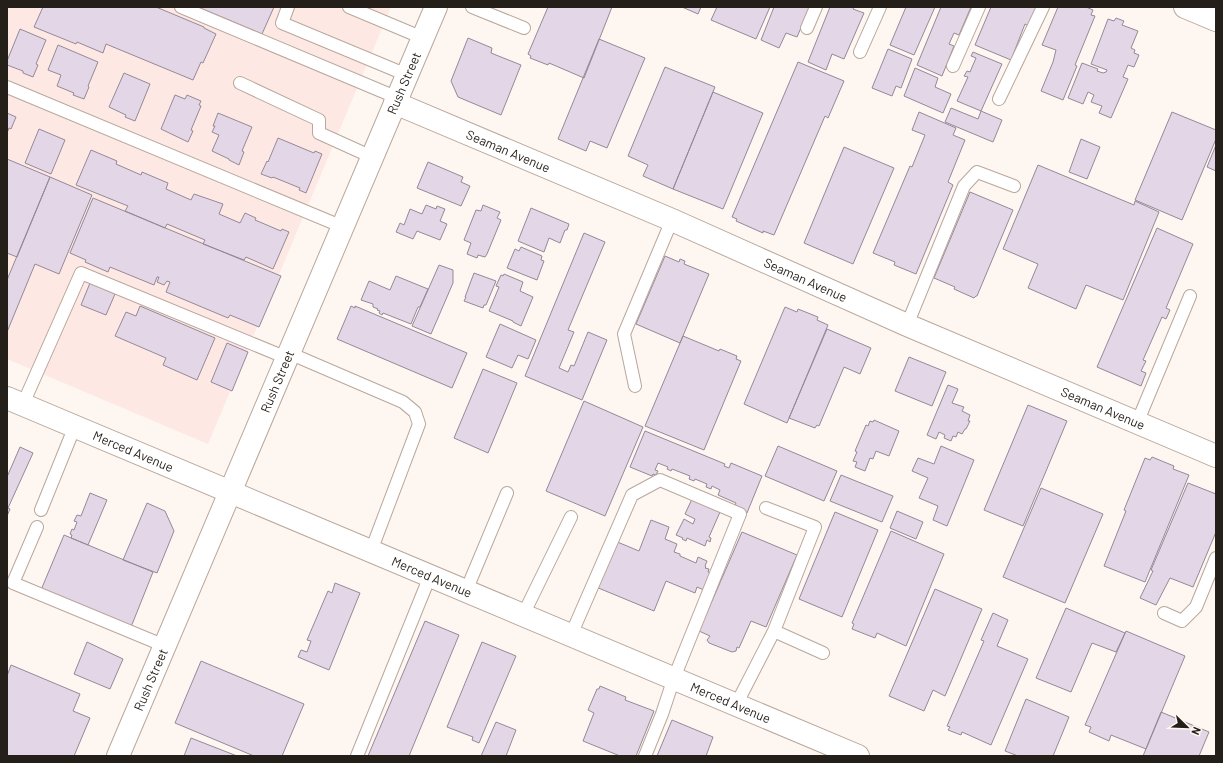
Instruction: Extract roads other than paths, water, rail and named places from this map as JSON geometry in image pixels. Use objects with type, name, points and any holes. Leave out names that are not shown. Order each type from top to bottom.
[{"type":"street","name":"Rush Street","points":[[118,756],[436,7]]},
{"type":"street","points":[[1186,7],[1216,20]]},
{"type":"street","name":"Seaman Avenue","points":[[396,101],[672,220],[907,325],[1216,456]]},
{"type":"street","name":"Merced Avenue","points":[[15,401],[674,678],[850,755]]},
{"type":"lane","points":[[181,7],[396,101]]},
{"type":"lane","points":[[288,7],[282,23],[407,75]]},
{"type":"lane","points":[[349,7],[423,38]]},
{"type":"lane","points":[[472,7],[524,28]]},
{"type":"lane","points":[[807,28],[816,7]]},
{"type":"lane","points":[[860,52],[880,7]]},
{"type":"lane","points":[[953,66],[979,7]]},
{"type":"lane","points":[[999,99],[1043,7]]},
{"type":"lane","points":[[240,83],[319,120],[319,133],[372,157]]},
{"type":"lane","points":[[7,87],[343,228]]},
{"type":"lane","points":[[907,325],[964,186],[977,172],[1014,186]]},
{"type":"lane","points":[[635,386],[624,334],[672,220]]},
{"type":"lane","points":[[15,401],[81,273],[403,402],[415,412],[419,424],[371,551]]},
{"type":"lane","points":[[1138,423],[1190,296]]},
{"type":"lane","points":[[42,510],[76,426]]},
{"type":"lane","points":[[571,635],[632,495],[660,480],[739,513],[740,515],[674,678],[662,714],[645,756]]},
{"type":"lane","points":[[466,591],[507,493]]},
{"type":"lane","points":[[736,705],[774,631],[815,527],[766,508]]},
{"type":"lane","points":[[523,615],[571,517]]},
{"type":"lane","points":[[36,527],[13,583],[165,646]]},
{"type":"lane","points":[[1164,613],[1182,621],[1196,607],[1216,558]]},
{"type":"lane","points":[[357,756],[430,576]]},
{"type":"lane","points":[[774,631],[823,653]]}]
